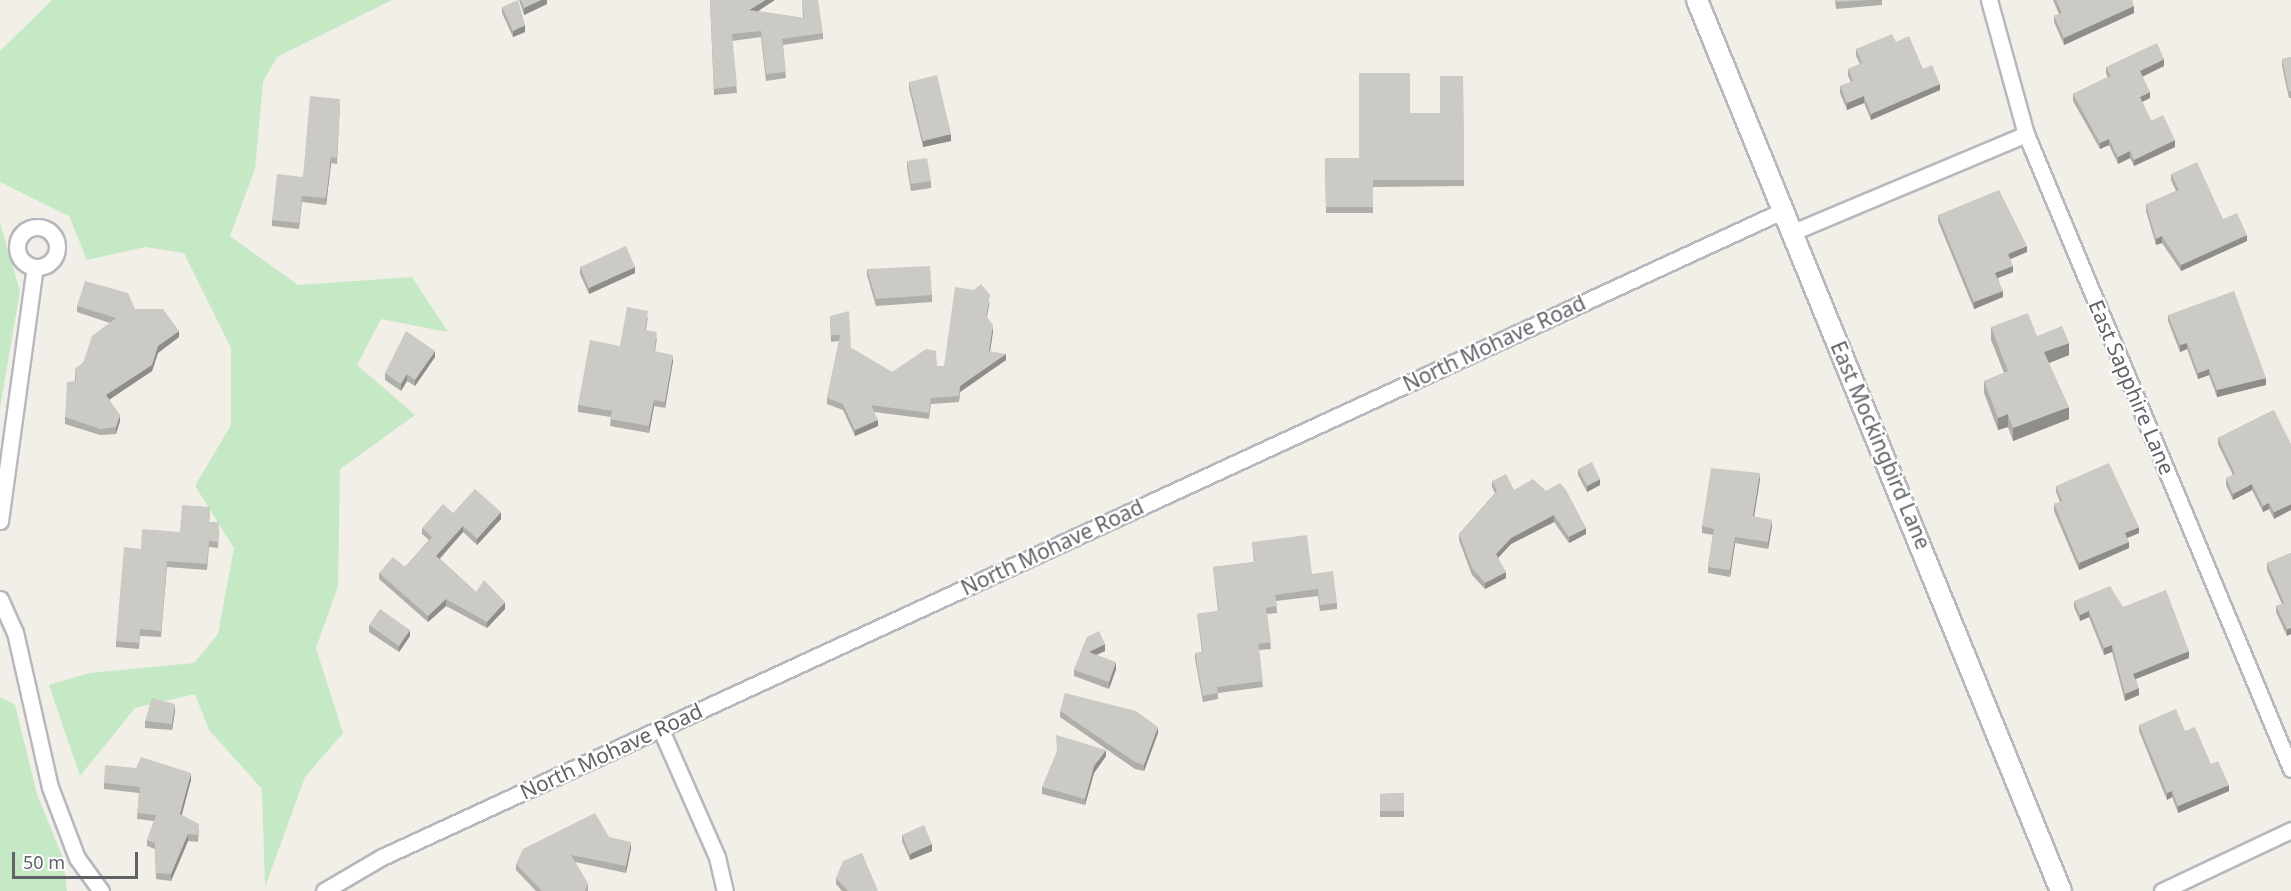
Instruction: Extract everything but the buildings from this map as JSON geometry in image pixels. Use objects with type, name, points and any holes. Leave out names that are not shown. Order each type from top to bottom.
[{"type":"street","name":"East Mockingbird Lane","points":[[1697,0],[2061,891]]},
{"type":"street","name":"East Sapphire Lane","points":[[1989,0],[2026,134],[2291,769]]},
{"type":"street","points":[[1793,232],[2026,134]]},
{"type":"street","name":"North Mohave Road","points":[[324,891],[382,857],[1784,210]]},
{"type":"street","points":[[0,521],[35,267]]},
{"type":"street","points":[[0,599],[15,632],[54,798],[77,858],[101,891]]},
{"type":"street","points":[[661,730],[717,857],[725,891]]},
{"type":"street","points":[[2162,891],[2291,830]]},
{"type":"green space","points":[[52,0],[392,0],[277,57],[263,82],[255,169],[230,236],[298,285],[412,277],[448,332],[381,319],[357,365],[415,415],[340,469],[338,586],[316,648],[343,733],[305,777],[265,887],[262,789],[209,730],[195,694],[135,708],[80,776],[49,685],[89,673],[194,663],[218,634],[234,548],[195,486],[231,425],[231,348],[184,253],[145,247],[87,260],[69,216],[0,182],[0,51]]},
{"type":"green space","points":[[0,223],[20,291],[0,408]]},
{"type":"green space","points":[[0,697],[15,705],[37,794],[63,858],[67,891],[0,891]]}]
